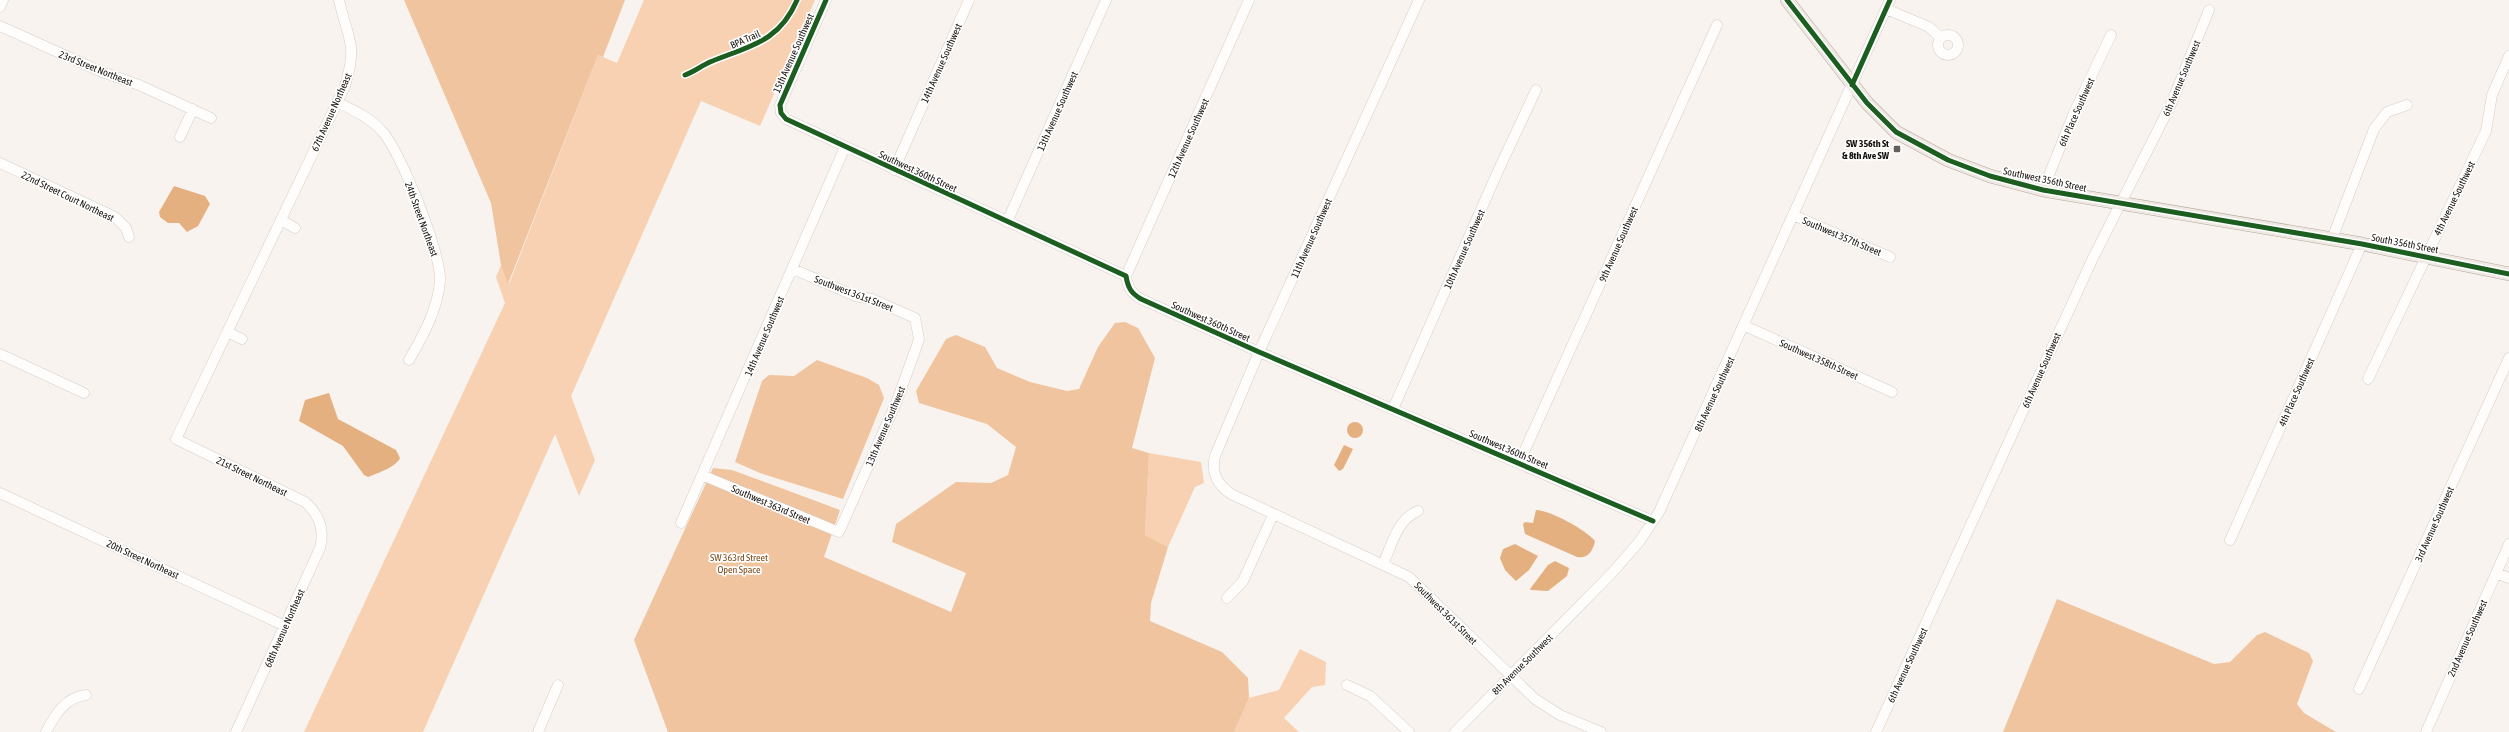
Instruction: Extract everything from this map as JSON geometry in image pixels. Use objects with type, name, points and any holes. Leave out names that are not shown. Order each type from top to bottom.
[{"type":"main road","name":"Southwest 356th Street","points":[[1786,0],[1852,84],[1896,132],[1912,142],[1948,160],[1990,176],[2043,190],[2297,233]]},
{"type":"main road","name":"South 356th Street","points":[[2297,233],[2426,256],[2509,274]]},
{"type":"street","points":[[0,7],[3,0]]},
{"type":"street","name":"67th Avenue Northeast","points":[[176,439],[337,102],[349,71],[352,54],[348,26],[339,0]]},
{"type":"street","name":"15th Avenue Southwest","points":[[780,113],[780,105],[826,0]]},
{"type":"street","name":"14th Avenue Southwest","points":[[894,170],[969,0]]},
{"type":"street","name":"13th Avenue Southwest","points":[[1007,222],[1106,0]]},
{"type":"street","name":"12th Avenue Southwest","points":[[1126,276],[1249,0]]},
{"type":"street","name":"11th Avenue Southwest","points":[[1216,479],[1213,464],[1215,456],[1259,352],[1419,0]]},
{"type":"street","points":[[1888,5],[1929,27],[1941,38]]},
{"type":"street","name":"8th Avenue Southwest","points":[[1455,732],[1611,574],[1639,542],[1653,521],[1745,326],[1888,5]]},
{"type":"street","name":"6th Avenue Southwest","points":[[1876,732],[2120,202],[2171,104],[2209,10]]},
{"type":"street","name":"9th Avenue Southwest","points":[[1519,463],[1717,25]]},
{"type":"street","name":"23rd Street Northeast","points":[[0,26],[102,72],[139,85],[211,118]]},
{"type":"street","name":"6th Place Southwest","points":[[2043,190],[2074,114],[2111,35]]},
{"type":"street","name":"4th Avenue Southwest","points":[[2368,379],[2486,131],[2492,95],[2509,56]]},
{"type":"street","name":"10th Avenue Southwest","points":[[1393,409],[1498,171],[1536,90]]},
{"type":"street","name":"24th Street Northeast","points":[[337,102],[370,120],[390,142],[416,200],[438,265],[440,282],[435,305],[421,340],[409,360]]},
{"type":"street","points":[[2332,239],[2374,129],[2387,112],[2407,105]]},
{"type":"street","points":[[180,137],[193,109]]},
{"type":"street","name":"Southwest 360th Street","points":[[780,113],[786,119],[845,147],[1126,276],[1128,286],[1132,294],[1141,299],[1259,352],[1653,521]]},
{"type":"street","name":"14th Avenue Southwest","points":[[681,523],[704,476],[845,147]]},
{"type":"street","name":"22nd Street Court Northeast","points":[[0,163],[115,217],[121,222],[129,237]]},
{"type":"street","name":"Southwest 357th Street","points":[[1794,215],[1890,257]]},
{"type":"street","points":[[281,220],[295,228]]},
{"type":"street","name":"4th Place Southwest","points":[[2230,540],[2362,244]]},
{"type":"street","name":"Southwest 361st Street","points":[[793,268],[855,296],[872,299],[915,318]]},
{"type":"street","name":"13th Avenue Southwest","points":[[839,532],[896,403],[915,351],[919,339],[915,318]]},
{"type":"street","name":"Southwest 358th Street","points":[[1745,326],[1892,392]]},
{"type":"street","points":[[227,332],[242,339]]},
{"type":"street","points":[[0,354],[84,393]]},
{"type":"street","name":"3rd Avenue Southwest","points":[[2359,689],[2509,358]]},
{"type":"street","name":"21st Street Northeast","points":[[176,439],[305,502],[317,515],[320,523]]},
{"type":"street","name":"Southwest 363rd Street","points":[[704,476],[839,532]]},
{"type":"street","name":"Southwest 361st Street","points":[[1216,479],[1220,486],[1231,494],[1273,515],[1410,577],[1420,585],[1510,676],[1546,707],[1601,732]]},
{"type":"street","name":"20th Street Northeast","points":[[0,493],[285,626]]},
{"type":"street","points":[[1383,564],[1402,523],[1410,514],[1418,511]]},
{"type":"street","points":[[1227,598],[1243,581],[1273,515]]},
{"type":"street","name":"68th Avenue Northeast","points":[[236,732],[320,548],[323,533],[320,523]]},
{"type":"street","name":"2nd Avenue Southwest","points":[[2426,732],[2509,544]]},
{"type":"street","points":[[2496,573],[2509,578]]},
{"type":"street","points":[[538,732],[558,685]]},
{"type":"street","points":[[1347,685],[1370,696],[1409,732]]},
{"type":"street","points":[[46,732],[64,705],[77,696],[86,695]]},
{"type":"shaded area","points":[[644,0],[815,0],[760,126],[701,101],[571,396],[595,460],[579,496],[555,434],[423,732],[304,732],[505,303],[496,277],[501,265],[509,284],[598,55],[617,63]]},
{"type":"shaded area","points":[[174,186],[205,196],[210,204],[198,226],[187,232],[179,223],[168,223],[160,217],[159,212]]},
{"type":"shaded area","points":[[329,393],[338,419],[396,450],[400,458],[395,464],[368,477],[364,475],[343,446],[299,421],[305,400]]},
{"type":"shaded area","points":[[1355,422],[1362,427],[1363,430],[1358,437],[1355,438],[1348,433],[1347,430],[1352,423]]},
{"type":"shaded area","points":[[1344,445],[1353,449],[1343,469],[1339,471],[1334,465]]},
{"type":"shaded area","points":[[1149,453],[1201,462],[1204,483],[1195,487],[1168,547],[1145,535]]},
{"type":"shaded area","points":[[1536,510],[1550,513],[1576,526],[1595,541],[1589,554],[1584,557],[1577,557],[1525,534],[1523,524],[1525,522],[1533,523]]},
{"type":"shaded area","points":[[1515,544],[1538,556],[1529,570],[1516,581],[1505,570],[1500,558],[1503,549]]},
{"type":"shaded area","points":[[1555,561],[1569,568],[1567,576],[1548,591],[1531,590],[1530,589],[1548,565]]},
{"type":"shaded area","points":[[1300,649],[1326,662],[1325,685],[1312,687],[1284,718],[1299,732],[1234,732],[1249,698],[1279,690]]},
{"type":"green space","points":[[404,0],[625,0],[603,57],[598,55],[508,284],[501,265],[491,203]]},
{"type":"green space","name":"SW 363rd Street Open Space","points":[[1125,322],[1138,328],[1155,358],[1132,448],[1149,453],[1145,535],[1168,547],[1151,603],[1150,621],[1222,652],[1248,678],[1249,698],[1234,732],[668,732],[634,640],[713,468],[732,470],[840,510],[824,557],[951,612],[966,573],[892,542],[896,524],[956,482],[991,483],[1008,475],[1016,447],[987,424],[919,403],[916,391],[946,339],[956,335],[985,347],[997,368],[1030,382],[1067,391],[1079,389],[1098,347],[1115,323]]},
{"type":"green space","points":[[817,360],[867,378],[879,385],[884,398],[843,499],[760,473],[735,462],[762,381],[769,375],[794,376]]},
{"type":"green space","points":[[2057,599],[2214,664],[2230,662],[2257,635],[2265,632],[2309,653],[2313,661],[2297,704],[2304,713],[2336,732],[2003,732]]},
{"type":"cycle path","name":"BPA Trail","points":[[685,75],[710,62],[749,47],[772,34],[781,26],[790,14],[797,0]]},
{"type":"cycle path","points":[[826,0],[780,105],[781,113],[786,119],[1126,276],[1130,290],[1141,299],[1259,352],[1653,521]]},
{"type":"cycle path","points":[[1787,0],[1867,103],[1896,132],[1948,160],[1990,176],[2043,190],[2362,244],[2509,274]]},
{"type":"cycle path","points":[[1852,85],[1890,0]]},
{"type":"place","name":"SW 356th St & 8th Ave SW","points":[[1897,149]]}]
